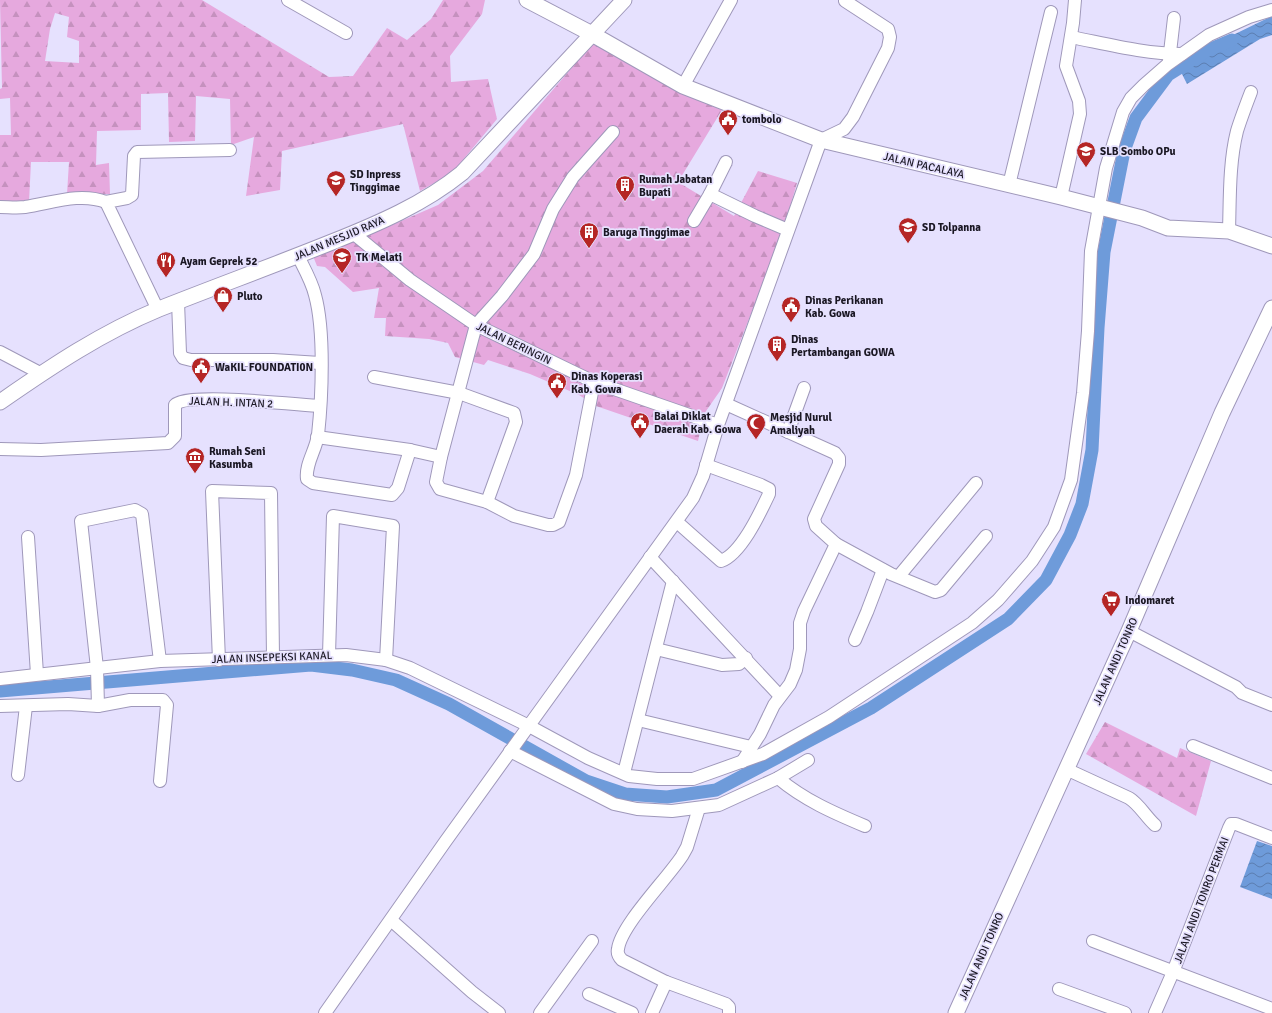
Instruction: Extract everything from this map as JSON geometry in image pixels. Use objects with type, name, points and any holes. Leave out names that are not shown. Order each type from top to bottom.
[{"type":"street","points":[[288,0],[346,34]]},
{"type":"street","name":"JALAN PACALAYA","points":[[527,0],[592,34],[683,86],[822,140],[1061,197],[1168,228],[1229,231],[1272,246]]},
{"type":"street","name":"JALAN MESJID RAYA","points":[[0,402],[40,373],[115,330],[158,310],[353,233],[433,195],[462,173],[624,0]]},
{"type":"street","points":[[683,86],[731,0]]},
{"type":"street","points":[[1061,197],[1080,114],[1079,101],[1066,66],[1071,37],[1074,0]]},
{"type":"street","points":[[325,1013],[511,749],[527,729],[650,557],[678,522],[693,498],[706,465],[718,426],[788,230],[822,140],[844,128],[853,117],[889,43],[888,30],[845,1]]},
{"type":"street","name":"JALAN INSEPEKSI KANAL","points":[[0,680],[37,674],[97,674],[160,660],[219,660],[346,655],[386,660],[410,668],[527,729],[629,776],[657,779],[693,779],[763,754],[829,717],[972,623],[998,600],[1032,561],[1054,527],[1071,480],[1078,436],[1088,331],[1091,251],[1108,210],[1106,168],[1123,112],[1131,98],[1169,59],[1182,54],[1209,35],[1250,17],[1272,10]]},
{"type":"street","points":[[1009,185],[1051,12]]},
{"type":"street","points":[[1071,37],[1169,59],[1174,18]]},
{"type":"street","points":[[1229,231],[1233,152],[1237,131],[1251,92]]},
{"type":"street","points":[[594,382],[576,475],[559,522],[553,525],[548,525],[529,521],[514,516],[487,502],[438,488],[436,482],[441,457],[476,325],[502,296],[534,254],[553,209],[572,177],[613,132]]},
{"type":"street","points":[[0,207],[22,207],[79,198],[91,198],[106,202],[127,198],[132,195],[134,156],[137,152],[230,150]]},
{"type":"street","points":[[694,221],[726,162]]},
{"type":"street","points":[[710,194],[754,216],[788,230]]},
{"type":"street","points":[[106,202],[158,310]]},
{"type":"street","name":"JALAN BERINGIN","points":[[353,233],[410,280],[476,325],[594,382],[718,426]]},
{"type":"street","points":[[298,256],[315,294],[320,321],[320,406],[318,437],[307,472],[309,481],[392,495],[398,488],[410,450]]},
{"type":"street","points":[[178,302],[180,354],[183,358],[191,360],[273,360],[320,363]]},
{"type":"street","name":"JALAN ANDI TONRO","points":[[956,1013],[1128,631],[1222,413],[1272,308]]},
{"type":"street","points":[[0,352],[40,373]]},
{"type":"street","points":[[374,377],[459,393],[511,412],[515,415],[516,422],[487,502]]},
{"type":"street","points":[[788,432],[804,388]]},
{"type":"street","name":"JALAN H. INTAN 2","points":[[0,449],[41,450],[168,443],[175,436],[175,404],[182,400],[223,399],[320,406]]},
{"type":"street","points":[[726,404],[835,453],[839,458],[839,464],[814,519],[816,526],[836,544],[883,570],[929,591],[935,592],[941,590],[986,536]]},
{"type":"street","points":[[318,437],[410,450],[441,457]]},
{"type":"street","points":[[678,522],[716,559],[721,561],[728,558],[756,523],[769,494],[768,489],[761,485],[706,465]]},
{"type":"street","points":[[899,576],[976,483]]},
{"type":"street","points":[[219,660],[212,492],[271,493],[273,657]]},
{"type":"street","points":[[98,703],[97,674],[80,523],[83,520],[135,510],[140,512],[144,518],[160,660]]},
{"type":"street","points":[[329,655],[333,516],[393,526],[386,660]]},
{"type":"street","points":[[28,537],[37,674]]},
{"type":"street","points":[[742,762],[780,696],[790,684],[796,670],[800,649],[800,623],[804,611],[836,544]]},
{"type":"street","points":[[650,557],[780,696]]},
{"type":"street","points":[[855,640],[883,570]]},
{"type":"street","points":[[625,770],[673,581]]},
{"type":"street","points":[[1128,631],[1241,687],[1272,698]]},
{"type":"street","points":[[656,649],[722,665],[739,664],[746,658]]},
{"type":"street","points":[[1241,687],[1242,693],[1272,705]]},
{"type":"street","points":[[0,706],[98,703],[159,699],[166,702],[167,705],[160,781]]},
{"type":"street","points":[[18,775],[26,706]]},
{"type":"street","points":[[638,720],[750,748]]},
{"type":"street","points":[[1194,746],[1272,778]]},
{"type":"street","points":[[511,749],[614,804],[637,809],[665,811],[719,805],[778,778],[808,760]]},
{"type":"street","points":[[1066,770],[1129,798],[1135,802],[1144,816],[1155,825]]},
{"type":"street","points":[[778,778],[811,802],[865,826]]},
{"type":"street","points":[[699,808],[687,847],[682,856],[626,930],[618,949],[619,957],[622,960],[666,982],[726,1004],[730,1007],[728,1013]]},
{"type":"street","name":"JALAN ANDI TONRO PERMAI","points":[[1173,972],[1231,824],[1236,824],[1272,838]]},
{"type":"street","points":[[391,920],[472,992],[499,1013]]},
{"type":"street","points":[[540,1013],[592,941]]},
{"type":"street","points":[[1092,941],[1272,1010]]},
{"type":"street","points":[[1155,1013],[1173,972]]},
{"type":"street","points":[[652,1013],[666,982]]},
{"type":"street","points":[[1059,989],[1126,1013]]},
{"type":"street","points":[[589,994],[632,1013]]},
{"type":"green space","points":[[0,0],[202,0],[329,77],[353,76],[387,28],[407,40],[431,19],[443,0],[485,0],[482,14],[450,56],[451,82],[488,79],[497,119],[452,173],[420,191],[403,124],[282,151],[280,190],[246,196],[254,137],[231,145],[230,99],[196,96],[195,141],[169,142],[168,93],[141,94],[141,130],[97,131],[96,165],[109,163],[110,194],[67,194],[69,162],[31,162],[29,202],[0,203],[0,135],[11,135],[10,98],[0,99],[0,89],[2,88]],"holes":[[[55,13],[69,17],[67,37],[79,41],[79,63],[45,61],[50,29]]]},
{"type":"green space","points":[[594,42],[722,110],[678,182],[734,216],[758,171],[797,183],[782,234],[722,388],[704,414],[698,441],[596,406],[579,395],[530,374],[488,360],[484,365],[455,357],[448,343],[429,339],[385,336],[386,318],[374,318],[379,288],[353,292],[325,267],[317,266],[313,256],[369,235],[438,205],[483,171]]},
{"type":"green space","points":[[1105,722],[1177,758],[1180,748],[1211,761],[1196,816],[1086,754]]},
{"type":"water","points":[[1272,16],[1272,35],[1260,39],[1187,84],[1181,72],[1235,34]]},
{"type":"water","points":[[1257,841],[1272,846],[1272,899],[1240,887]]},
{"type":"waterway","points":[[0,691],[311,665],[352,670],[396,680],[449,704],[586,781],[625,794],[667,797],[716,790],[871,708],[1008,619],[1046,580],[1070,535],[1082,504],[1092,450],[1098,328],[1104,252],[1124,151],[1136,118],[1168,75],[1206,51],[1232,40]]},
{"type":"place","name":"tombolo","points":[[728,136]]},
{"type":"place","name":"SLB Sombo OPu","points":[[1086,168]]},
{"type":"place","name":"SD Inpress Tinggimae","points":[[336,197]]},
{"type":"place","name":"Rumah Jabatan Bupati","points":[[625,202]]},
{"type":"place","name":"SD Tolpanna","points":[[908,244]]},
{"type":"place","name":"Baruga Tinggimae","points":[[589,249]]},
{"type":"place","name":"TK Melati","points":[[342,274]]},
{"type":"place","name":"Ayam Geprek 52","points":[[166,278]]},
{"type":"place","name":"Pluto","points":[[223,313]]},
{"type":"place","name":"Dinas Perikanan Kab. Gowa","points":[[791,323]]},
{"type":"place","name":"Dinas Pertambangan GOWA","points":[[777,362]]},
{"type":"place","name":"WaKIL FOUNDATI0N","points":[[201,384]]},
{"type":"place","name":"Dinas Koperasi Kab. Gowa","points":[[557,399]]},
{"type":"place","name":"Balai Diklat Daerah Kab. Gowa","points":[[640,439]]},
{"type":"place","name":"Mesjid Nurul Amaliyah","points":[[756,440]]},
{"type":"place","name":"Rumah Seni Kasumba","points":[[195,474]]},
{"type":"place","name":"Indomaret","points":[[1111,617]]}]
